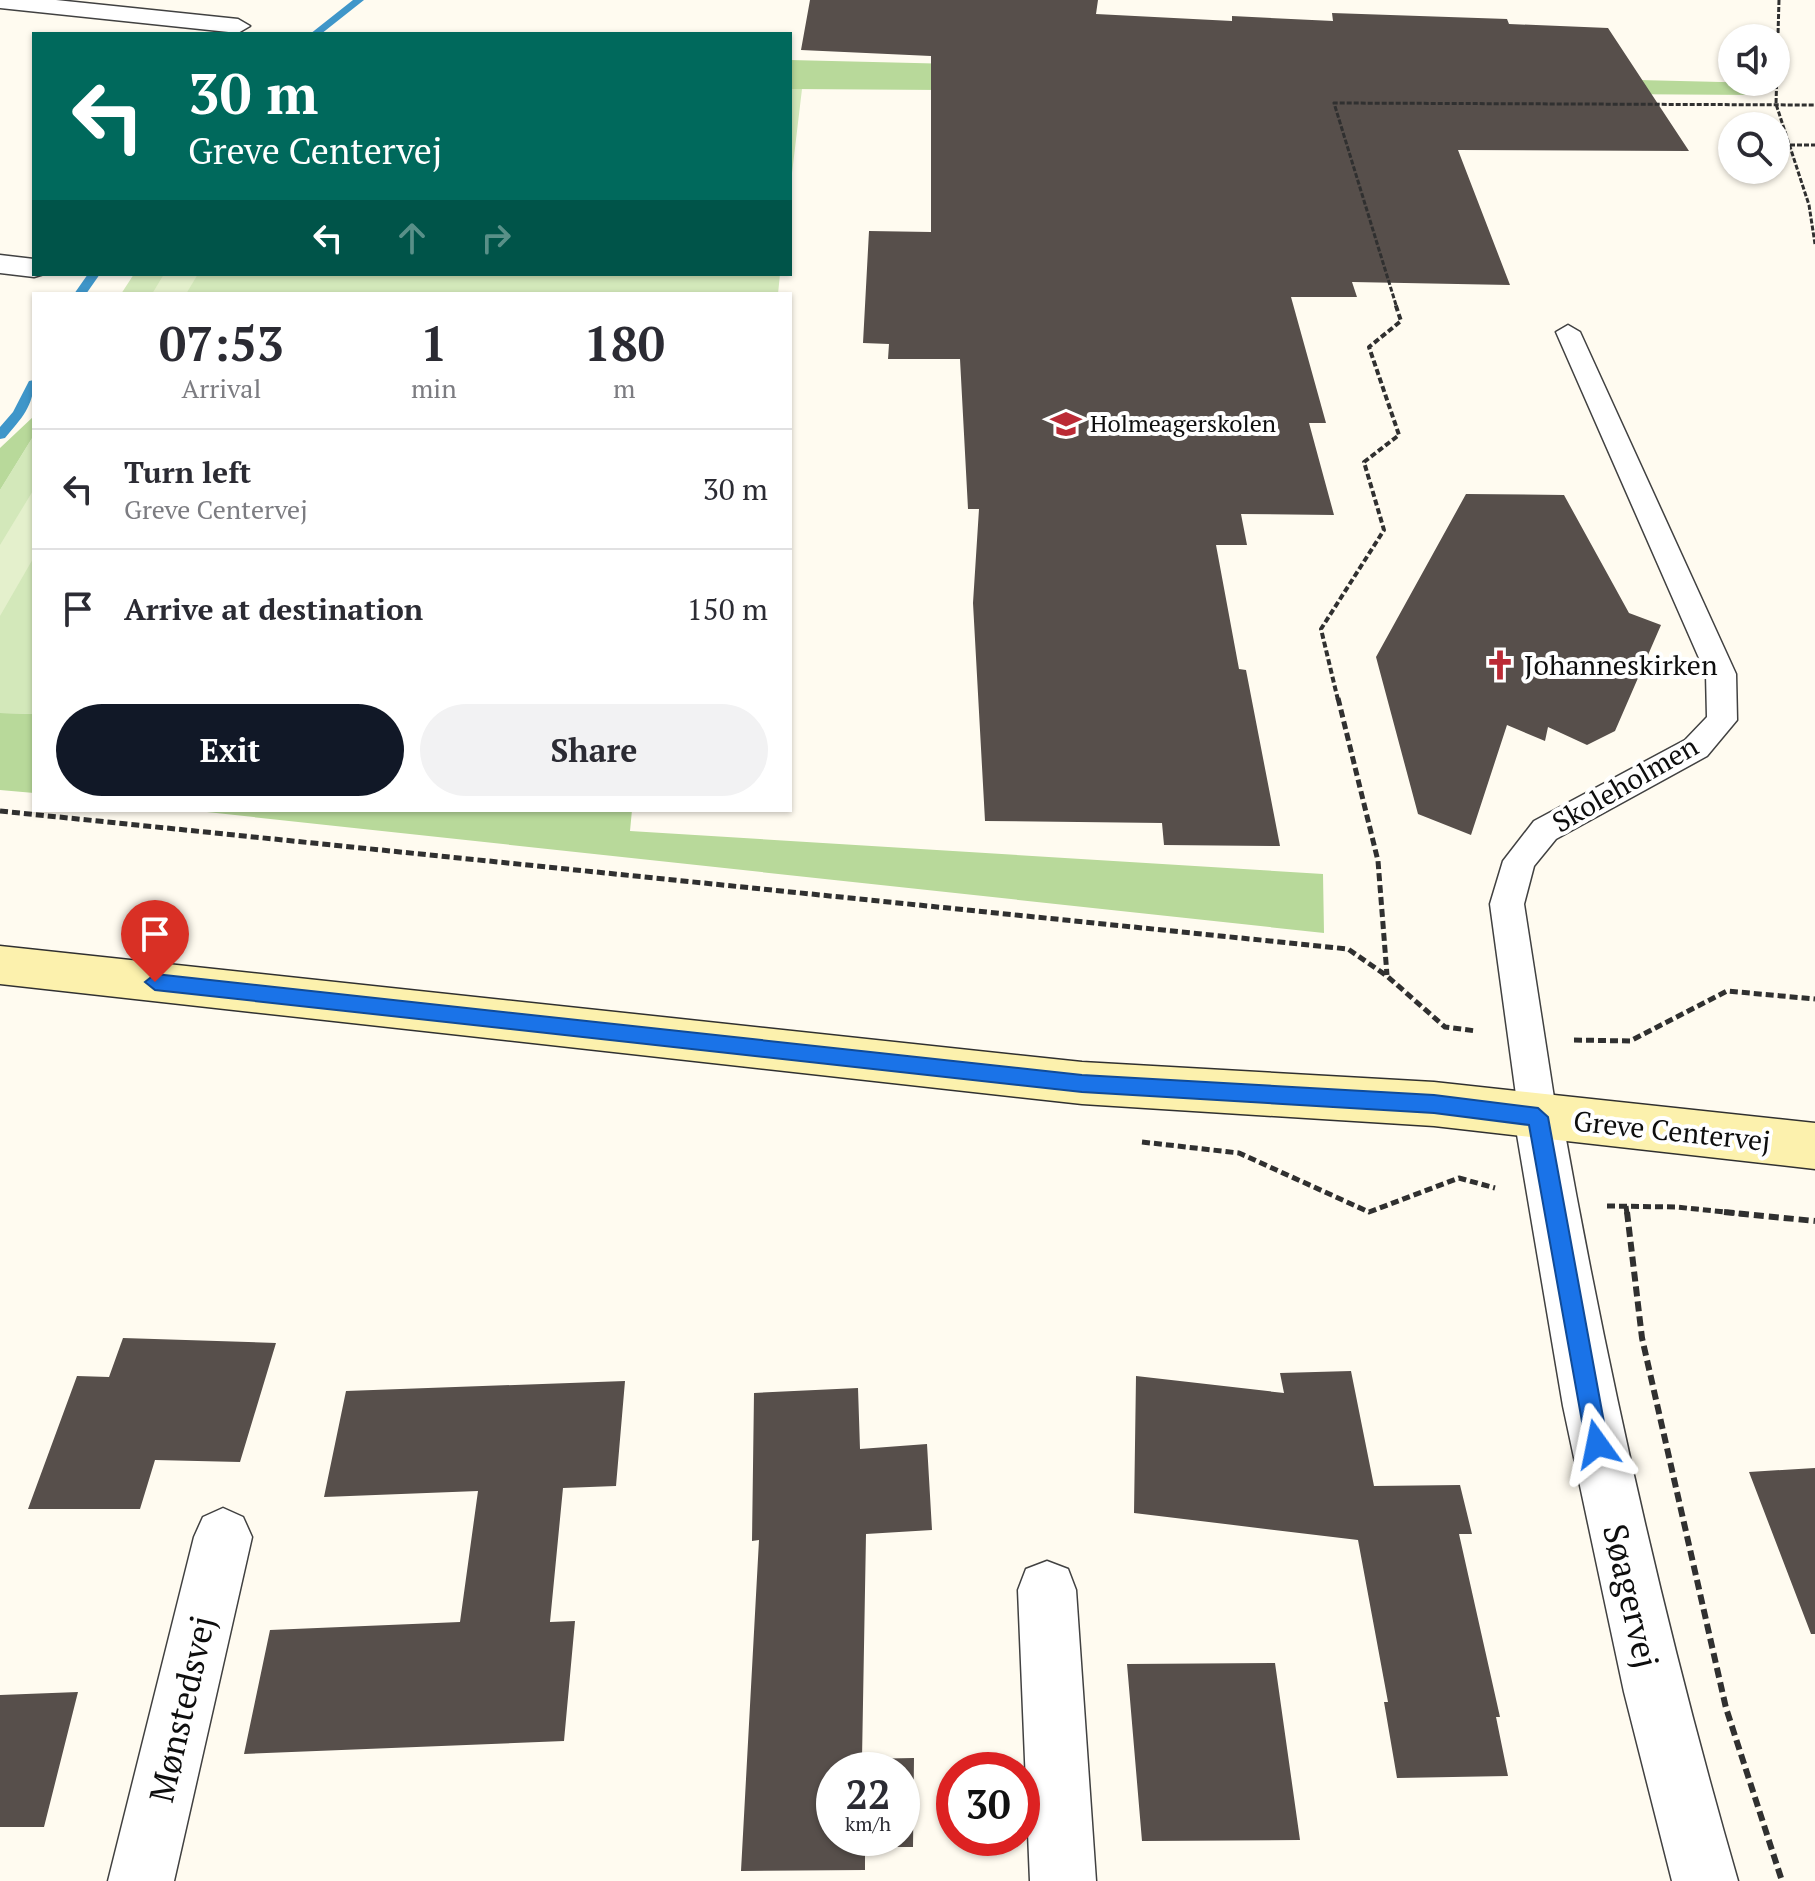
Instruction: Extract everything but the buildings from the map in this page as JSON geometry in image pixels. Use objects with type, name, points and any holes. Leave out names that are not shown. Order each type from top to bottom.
[{"type":"street","points":[[0,1],[238,26]]},
{"type":"street","points":[[0,264],[32,268]]},
{"type":"street","name":"Greve Centervej","points":[[0,965],[1082,1083],[1434,1104],[1815,1146]]},
{"type":"street","name":"Søagervej","points":[[1538,1117],[1590,1414],[1656,1710],[1705,1881]]},
{"type":"street","name":"Mønstedsvej","points":[[141,1881],[223,1537]]},
{"type":"street","points":[[1047,1590],[1063,1881]]},
{"type":"lane","name":"Skoleholmen","points":[[1538,1117],[1529,1038],[1507,904],[1519,861],[1545,830],[1696,748],[1722,720],[1721,674],[1568,332]]},
{"type":"path","points":[[1779,0],[1776,104],[1779,112]]},
{"type":"path","points":[[1387,976],[1378,861],[1321,629],[1384,530],[1364,462],[1399,435],[1369,347],[1401,321],[1334,103],[1815,105]]},
{"type":"path","points":[[1815,145],[1790,145],[1809,205],[1815,244]]},
{"type":"path","points":[[0,811],[1348,949],[1387,976],[1445,1027],[1529,1038],[1630,1041],[1727,991],[1815,999]]},
{"type":"path","points":[[1128,1141],[1239,1153],[1369,1212],[1459,1178],[1552,1204],[1676,1207],[1815,1221]]},
{"type":"path","points":[[1626,1206],[1642,1338],[1726,1708],[1782,1881]]},
{"type":"green space","points":[[792,60],[1718,82],[1718,95],[792,89]]},
{"type":"green space","points":[[792,89],[802,89],[792,173]]},
{"type":"green space","points":[[133,276],[780,276],[778,292],[122,292]]},
{"type":"green space","points":[[163,276],[197,276],[187,292],[153,292]]},
{"type":"green space","points":[[32,418],[32,438],[0,490],[0,448]]},
{"type":"green space","points":[[32,438],[32,714],[0,713],[0,490]]},
{"type":"green space","points":[[32,492],[32,560],[0,616],[0,545]]},
{"type":"green space","points":[[0,713],[32,714],[32,793],[0,790]]},
{"type":"green space","points":[[206,812],[632,812],[630,831],[1323,874],[1324,933]]},
{"type":"waterway","points":[[318,32],[359,0]]},
{"type":"waterway","points":[[81,292],[93,276]]},
{"type":"waterway","points":[[0,435],[19,414],[32,388]]},
{"type":"place","name":"Holmeagerskolen","points":[[1066,424]]},
{"type":"place","name":"Johanneskirken","points":[[1500,665]]},
{"type":"route","points":[[155,982],[1082,1083],[1434,1104],[1538,1117],[1597,1444]]}]
